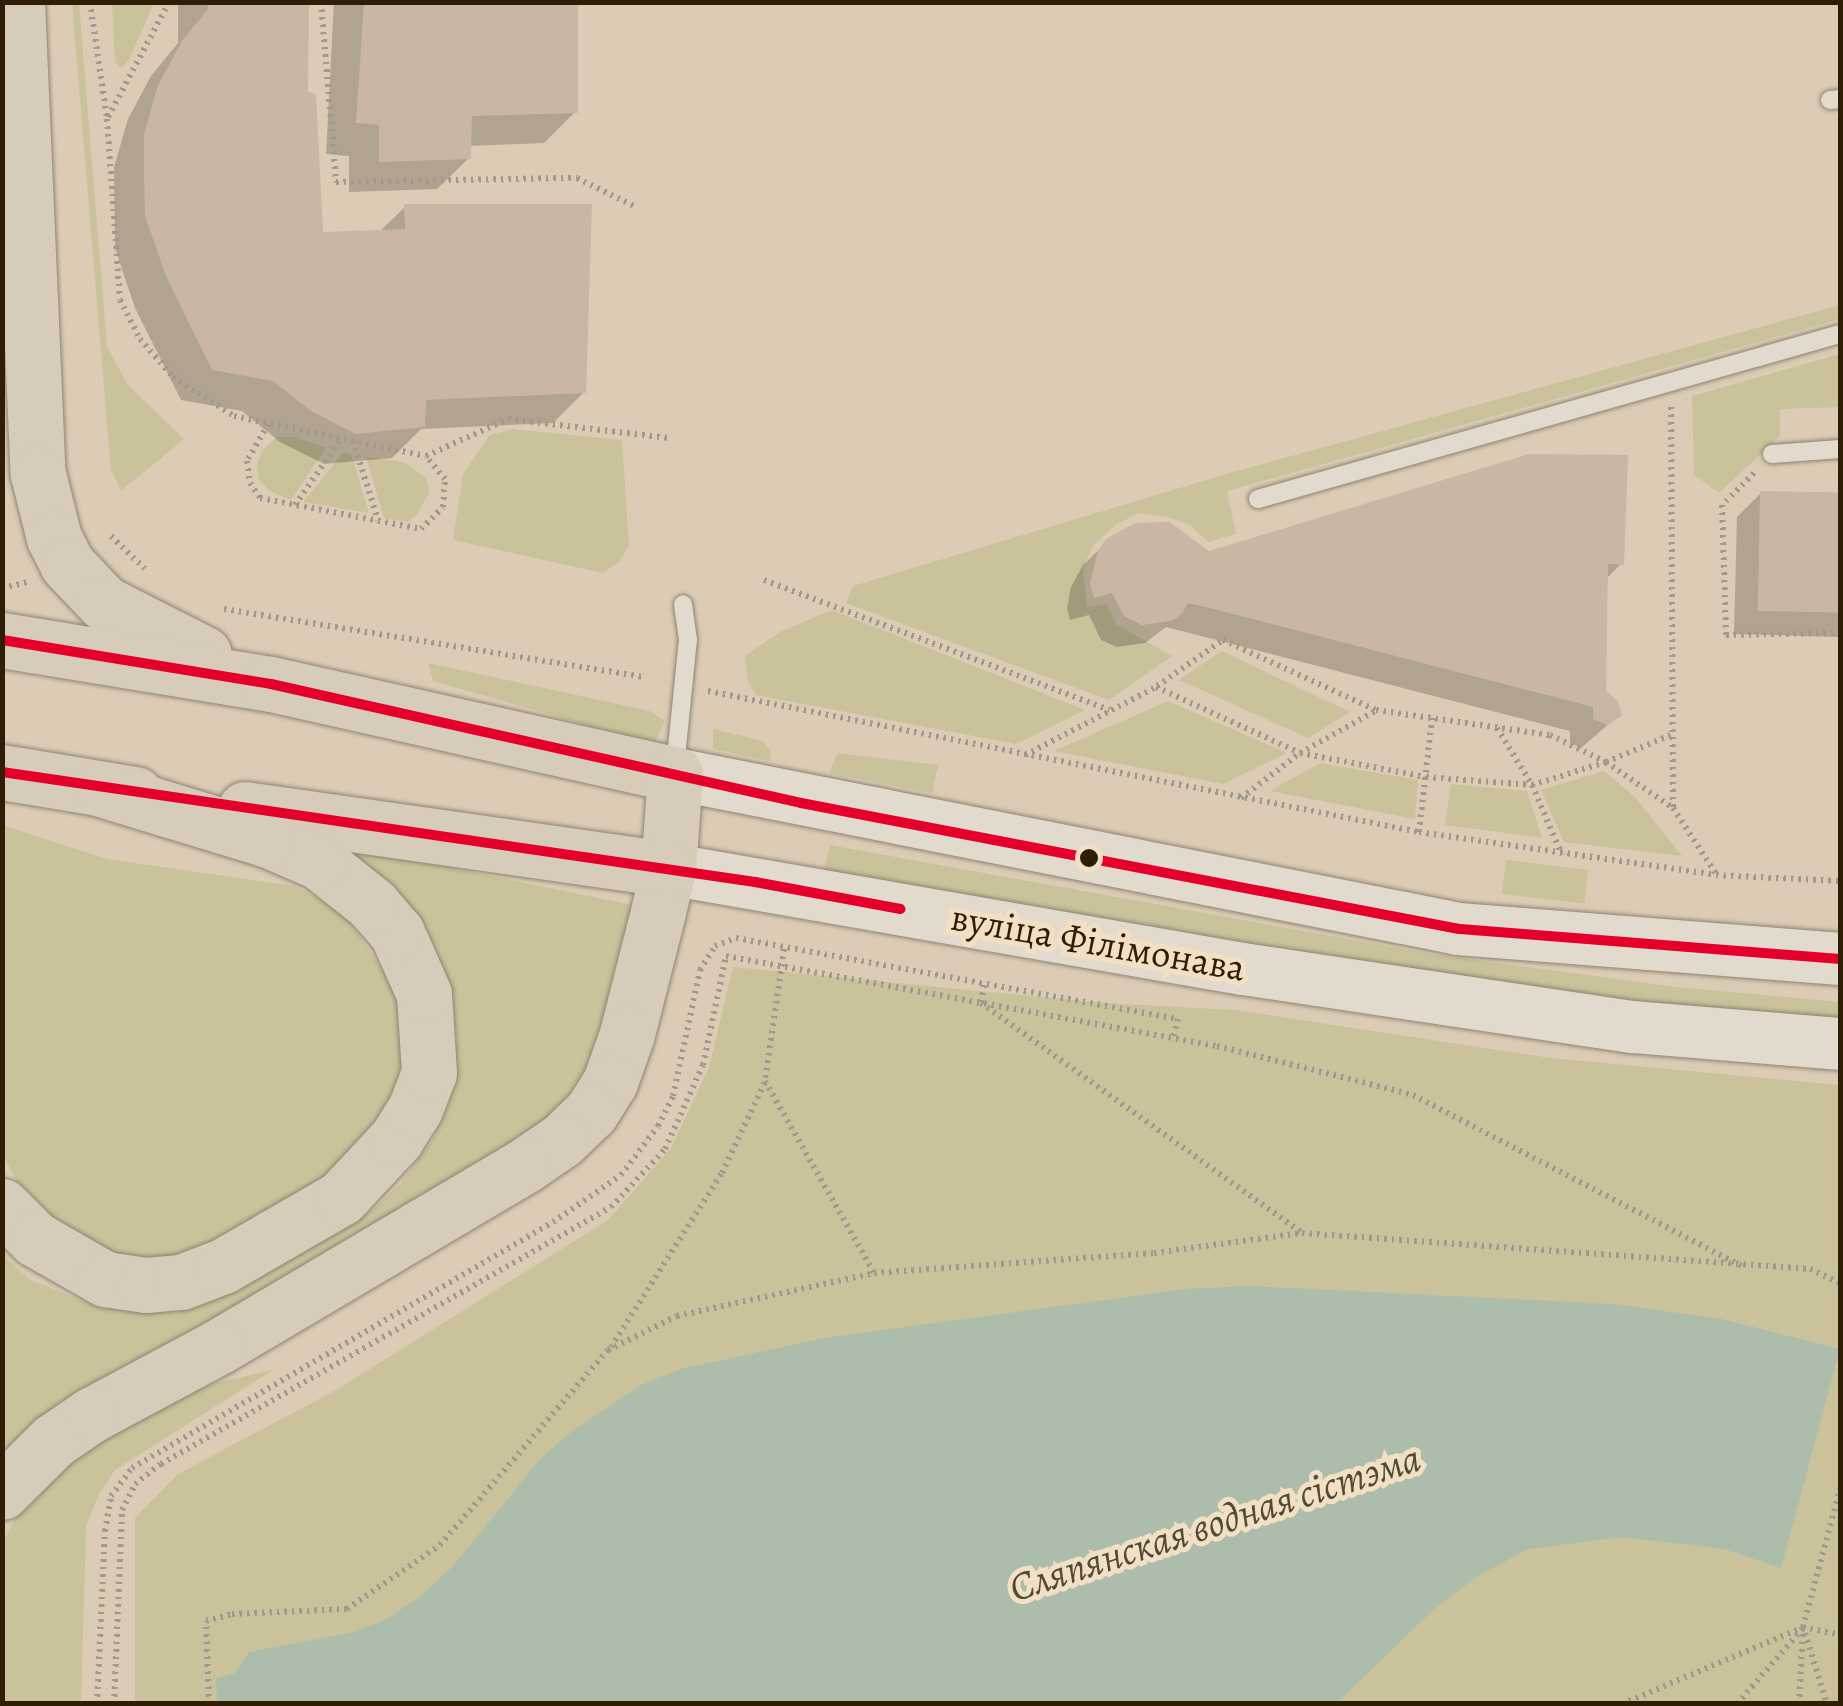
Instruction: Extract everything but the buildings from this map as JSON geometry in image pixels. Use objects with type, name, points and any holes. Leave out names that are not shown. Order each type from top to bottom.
[{"type":"main road","points":[[18,2],[38,474],[54,538],[67,564],[104,603],[161,635],[271,684]]},
{"type":"main road","points":[[2,640],[271,684],[675,774],[668,869],[610,1082],[591,1112],[562,1140],[218,1347],[91,1416],[53,1442],[2,1492]]},
{"type":"main road","name":"вуліца Філімонава","points":[[2,772],[102,790],[668,869]]},
{"type":"main road","points":[[2,1206],[34,1239],[106,1279],[146,1284],[181,1282],[223,1266],[341,1198],[396,1139],[416,1109],[429,1073],[424,994],[397,932],[372,904],[318,862],[268,840],[102,790]]},
{"type":"street","points":[[675,774],[1459,929],[1840,959]]},
{"type":"street","name":"вуліца Філімонава","points":[[668,869],[1243,968],[1614,1024],[1840,1044]]},
{"type":"lane","points":[[1258,498],[1840,334]]},
{"type":"lane","points":[[1772,454],[1840,449]]},
{"type":"lane","points":[[675,774],[688,640],[683,604]]},
{"type":"path","points":[[90,2],[107,119],[120,300],[140,338],[173,377],[234,416],[426,456],[508,419],[668,438]]},
{"type":"path","points":[[107,119],[169,2]]},
{"type":"path","points":[[321,2],[336,182],[577,178],[636,207]]},
{"type":"path","points":[[1671,381],[1673,808]]},
{"type":"path","points":[[268,424],[246,461],[250,483],[260,498],[421,528],[443,507],[445,480],[426,456]]},
{"type":"path","points":[[296,505],[342,438]]},
{"type":"path","points":[[354,441],[378,520]]},
{"type":"path","points":[[1772,454],[1722,505],[1726,635],[1840,633]]},
{"type":"path","points":[[101,524],[154,577]]},
{"type":"path","points":[[764,580],[1109,710]]},
{"type":"path","points":[[220,608],[646,677]]},
{"type":"path","points":[[1024,756],[1156,687],[1223,640],[1376,710],[1550,735],[1606,762],[1673,808],[1716,875]]},
{"type":"path","points":[[1156,687],[1300,753],[1426,776],[1532,785],[1606,762],[1671,735]]},
{"type":"path","points":[[707,691],[1240,798],[1562,856],[1716,875],[1840,881]]},
{"type":"path","points":[[1240,798],[1300,753],[1376,710]]},
{"type":"path","points":[[1419,832],[1432,718]]},
{"type":"path","points":[[1497,727],[1532,785],[1562,856]]},
{"type":"path","points":[[97,1704],[104,1531],[111,1496],[132,1468],[559,1218],[621,1175],[658,1126],[673,1096],[704,958],[715,946],[736,938],[784,950],[1178,1019],[1173,1038]]},
{"type":"path","points":[[209,1704],[206,1622],[232,1614],[347,1609],[440,1545],[608,1350],[722,1172],[765,1081],[784,950]]},
{"type":"path","points":[[114,1704],[122,1510],[135,1484],[161,1464],[611,1207],[665,1149],[703,1065],[726,956],[1173,1038],[1413,1095],[1744,1266]]},
{"type":"path","points":[[981,1003],[984,985]]},
{"type":"path","points":[[981,1003],[1302,1233]]},
{"type":"path","points":[[765,1081],[874,1273]]},
{"type":"path","points":[[608,1350],[677,1316],[874,1273],[1154,1253],[1302,1233],[1810,1269],[1840,1283]]},
{"type":"path","points":[[1799,1704],[1804,1627],[1840,1489]]},
{"type":"path","points":[[1736,1704],[1804,1627]]},
{"type":"path","points":[[1804,1627],[1827,1704]]},
{"type":"path","points":[[1622,1704],[1804,1627],[1840,1635]]},
{"type":"shaded area","points":[[72,3],[79,3],[107,347],[128,385],[184,439],[121,491],[111,470]]},
{"type":"shaded area","points":[[112,3],[154,3],[129,60],[121,68],[115,62]]},
{"type":"shaded area","points":[[1840,305],[1840,319],[1227,491],[1236,534],[1208,542],[1189,524],[1139,513],[1115,525],[1093,546],[1083,568],[1087,607],[1107,604],[1116,624],[1172,656],[1109,700],[846,603],[853,586],[1223,475]]},
{"type":"shaded area","points":[[1840,354],[1840,407],[1780,409],[1780,436],[1719,493],[1694,475],[1692,396]]},
{"type":"shaded area","points":[[512,429],[622,440],[629,545],[619,562],[603,573],[453,540],[463,474],[490,435]]},
{"type":"shaded area","points":[[277,437],[295,437],[326,448],[291,500],[270,491],[259,480],[257,465],[262,451]]},
{"type":"shaded area","points":[[343,453],[351,454],[369,513],[303,502]]},
{"type":"shaded area","points":[[366,457],[404,462],[426,478],[429,492],[418,513],[408,522],[384,518]]},
{"type":"shaded area","points":[[832,610],[1085,710],[1016,744],[756,695],[748,681],[745,656],[780,632]]},
{"type":"shaded area","points":[[1222,651],[1350,712],[1308,738],[1179,680]]},
{"type":"shaded area","points":[[428,663],[650,711],[665,721],[655,741],[625,736],[433,681]]},
{"type":"shaded area","points":[[1168,701],[1287,753],[1223,784],[1054,751]]},
{"type":"shaded area","points":[[713,729],[763,741],[771,752],[770,761],[713,749]]},
{"type":"shaded area","points":[[838,753],[938,765],[932,793],[829,773]]},
{"type":"shaded area","points":[[1320,763],[1418,780],[1415,819],[1270,791]]},
{"type":"shaded area","points":[[1604,771],[1636,798],[1682,856],[1564,842],[1541,790]]},
{"type":"shaded area","points":[[1451,784],[1527,791],[1542,838],[1445,825]]},
{"type":"shaded area","points":[[2,825],[107,859],[294,886],[342,911],[393,985],[406,1022],[404,1091],[338,1177],[192,1255],[162,1264],[81,1246],[23,1194],[3,1154]]},
{"type":"shaded area","points":[[340,845],[642,907],[588,1099],[3,1460],[2,1254],[29,1279],[95,1306],[167,1311],[208,1303],[373,1210],[401,1183],[432,1140],[449,1104],[454,1073],[457,1038],[450,994],[436,952],[416,918]]},
{"type":"shaded area","points":[[830,845],[1430,954],[1676,987],[1840,1002],[1840,1023],[1570,1000],[823,875]]},
{"type":"shaded area","points":[[1506,860],[1588,870],[1584,904],[1502,894]]},
{"type":"shaded area","points":[[733,967],[1104,1003],[1235,1010],[1551,1058],[1840,1085],[1840,1703],[135,1704],[135,1518],[178,1474],[336,1390],[608,1220],[671,1148],[709,1068]]},
{"type":"shaded area","points":[[273,1370],[115,1470],[98,1496],[86,1526],[81,1703],[3,1703],[2,1545],[22,1505],[88,1444],[172,1400],[219,1382]]},
{"type":"water","name":"Сляпянская водная сістэма","points":[[1249,1286],[1614,1304],[1722,1319],[1840,1349],[1781,1568],[1724,1549],[1622,1537],[1529,1549],[1479,1575],[1433,1610],[1337,1703],[217,1703],[216,1678],[235,1673],[249,1652],[350,1633],[387,1619],[421,1596],[454,1565],[540,1459],[571,1432],[641,1385],[681,1369],[824,1338],[1186,1289]]},
{"type":"transit line","points":[[2,640],[271,684],[801,803],[1459,929],[1840,959]]},
{"type":"transit line","points":[[2,772],[755,882],[901,909]]}]
